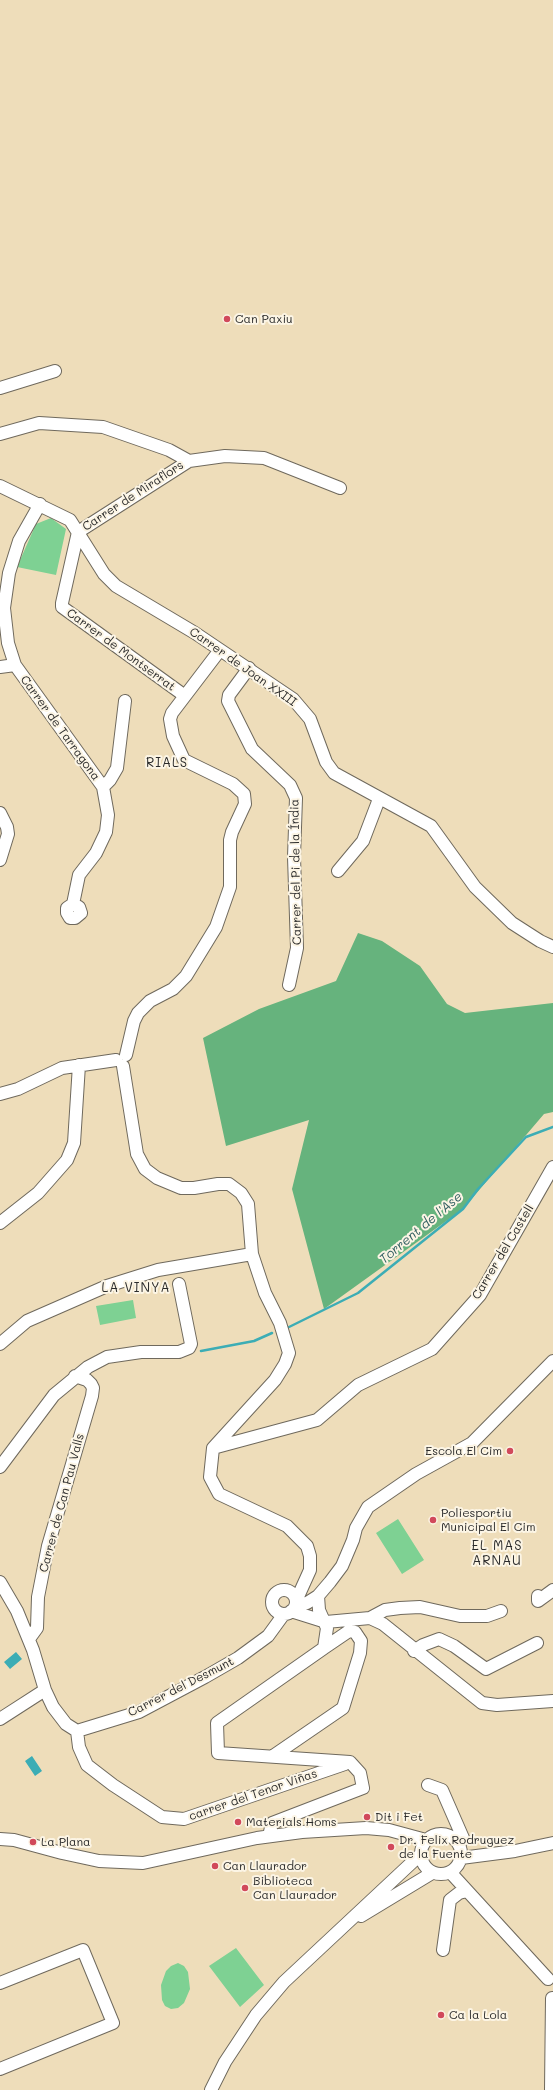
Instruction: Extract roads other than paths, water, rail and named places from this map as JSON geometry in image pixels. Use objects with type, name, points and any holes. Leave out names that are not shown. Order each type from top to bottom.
[{"type":"street","points":[[0,388],[55,371]]},
{"type":"street","points":[[0,434],[39,423],[102,427],[169,450],[189,460],[225,456],[264,458],[340,488]]},
{"type":"street","name":"Carrer de Miraflors","points":[[78,532],[189,460]]},
{"type":"street","name":"Carrer de Joan XXIII","points":[[0,486],[40,504],[70,520],[110,582],[220,650],[293,699],[304,710],[315,730],[326,762],[334,773],[379,799],[431,826],[475,887],[512,923],[540,941],[553,947]]},
{"type":"street","points":[[15,665],[5,626],[6,591],[13,557],[19,541],[40,504]]},
{"type":"street","name":"Carrer de Montserrat","points":[[78,532],[62,607],[184,696]]},
{"type":"street","points":[[220,650],[184,696],[170,716],[170,719],[174,736],[182,757],[186,762],[233,784],[244,794],[245,804],[232,832],[230,840],[230,886],[216,927],[202,953],[180,984],[150,1001],[140,1009],[135,1017],[122,1060],[137,1154],[145,1169],[157,1178],[181,1188],[229,1184],[235,1188],[248,1204],[252,1254],[265,1293],[280,1323],[289,1353],[285,1364],[275,1380],[213,1448],[210,1477],[219,1494],[276,1520],[298,1536],[307,1546],[310,1556],[310,1570],[304,1584],[288,1608]]},
{"type":"street","name":"Carrer de Tarragona","points":[[0,667],[15,665],[103,787],[118,768],[125,701]]},
{"type":"street","name":"Carrer del Pi de la Índia","points":[[248,668],[229,695],[228,701],[252,749],[290,785],[296,798],[294,857],[297,948],[289,985]]},
{"type":"street","points":[[73,904],[79,875],[96,853],[106,832],[108,815],[103,787]]},
{"type":"street","points":[[338,871],[363,841],[379,799]]},
{"type":"street","points":[[0,813],[8,830],[8,838],[0,860]]},
{"type":"street","points":[[0,1094],[18,1089],[62,1068],[122,1060]]},
{"type":"street","points":[[0,1223],[38,1193],[67,1160],[74,1143],[79,1065]]},
{"type":"street","name":"Carrer del Castell","points":[[213,1448],[318,1420],[358,1385],[432,1349],[480,1295],[553,1167]]},
{"type":"street","points":[[0,1344],[27,1321],[107,1286],[158,1270],[252,1254]]},
{"type":"street","points":[[0,1467],[14,1450],[40,1412],[54,1396],[75,1376],[88,1367],[107,1358],[142,1352],[178,1352],[189,1348],[191,1344],[180,1284]]},
{"type":"street","points":[[288,1608],[314,1599],[342,1566],[353,1540],[356,1528],[368,1507],[416,1474],[472,1443],[553,1361]]},
{"type":"street","name":"Carrer de Can Pau Valls","points":[[29,1639],[37,1628],[38,1597],[48,1546],[92,1396],[93,1388],[91,1384],[87,1380],[75,1376]]},
{"type":"street","points":[[0,1582],[17,1611],[29,1639],[45,1690],[53,1707],[66,1724],[77,1731]]},
{"type":"street","points":[[304,1584],[326,1622],[326,1638],[324,1648]]},
{"type":"street","points":[[304,1584],[288,1590],[280,1590],[273,1595],[272,1603],[326,1622],[370,1618],[385,1610],[400,1608],[420,1607],[460,1616],[487,1616],[501,1611]]},
{"type":"street","points":[[288,1590],[294,1594],[288,1608]]},
{"type":"street","points":[[538,1596],[538,1600],[553,1590]]},
{"type":"street","name":"Carrer del Desmunt","points":[[77,1731],[139,1712],[238,1658],[268,1636],[288,1608]]},
{"type":"street","points":[[370,1618],[383,1624],[414,1651],[482,1703],[497,1705],[553,1701]]},
{"type":"street","points":[[269,1836],[272,1823],[363,1788],[360,1773],[350,1762],[218,1753],[217,1723],[324,1648],[349,1632],[355,1632],[361,1641],[360,1654],[343,1708],[273,1756]]},
{"type":"street","points":[[414,1651],[423,1645],[439,1639],[454,1646],[486,1670],[537,1643]]},
{"type":"street","points":[[0,1719],[45,1690]]},
{"type":"street","name":"carrer del Tenor Viñas","points":[[77,1731],[79,1748],[87,1764],[112,1785],[162,1817],[184,1819],[350,1762]]},
{"type":"street","points":[[421,1854],[423,1864],[432,1873],[441,1875],[450,1872],[457,1866],[461,1858],[459,1845],[463,1838],[442,1790],[428,1785]]},
{"type":"street","points":[[0,1839],[14,1840],[62,1853],[99,1860],[143,1863],[269,1836],[360,1828],[389,1830],[426,1840]]},
{"type":"street","points":[[0,1830],[14,1840]]},
{"type":"street","points":[[211,2090],[225,2062],[256,2015],[284,1982],[421,1854],[426,1840],[441,1834],[449,1836],[459,1845]]},
{"type":"street","points":[[461,1858],[515,1851],[553,1843]]},
{"type":"street","points":[[450,1872],[551,1978],[545,1990],[552,1998],[551,2090]]},
{"type":"street","points":[[336,1932],[432,1873]]},
{"type":"street","points":[[443,1950],[450,1900],[459,1893],[467,1891]]},
{"type":"street","points":[[0,1983],[83,1950],[113,2023],[0,2069]]},
{"type":"water","points":[[16,1652],[22,1659],[10,1669],[4,1662]]},
{"type":"water","points":[[32,1756],[42,1771],[35,1776],[25,1761]]},
{"type":"waterway","name":"Torrent de l'Ase","points":[[287,1328],[358,1293],[463,1209],[478,1189],[526,1137],[553,1127]]},
{"type":"waterway","name":"Torrent de l'Ase","points":[[201,1351],[254,1341],[272,1333]]},
{"type":"place","name":"Can Paxiu","points":[[227,319]]},
{"type":"place","name":"Escola El Cim","points":[[510,1451]]},
{"type":"place","name":"Poliesportiu Municipal El Cim","points":[[433,1520]]},
{"type":"place","name":"Dit i Fet","points":[[367,1817]]},
{"type":"place","name":"Materials Homs","points":[[238,1822]]},
{"type":"place","name":"La Plana","points":[[33,1842]]},
{"type":"place","name":"Dr. Felix Rodruguez de la Fuente","points":[[391,1847]]},
{"type":"place","name":"Can Llaurador","points":[[215,1866]]},
{"type":"place","name":"Biblioteca Can Llaurador","points":[[245,1888]]},
{"type":"place","name":"Ca la Lola","points":[[441,2015]]},
{"type":"district","name":"RIALS","points":[[167,763]]},
{"type":"district","name":"LA VINYA","points":[[136,1288]]},
{"type":"district","name":"EL MAS ARNAU","points":[[497,1554]]}]
